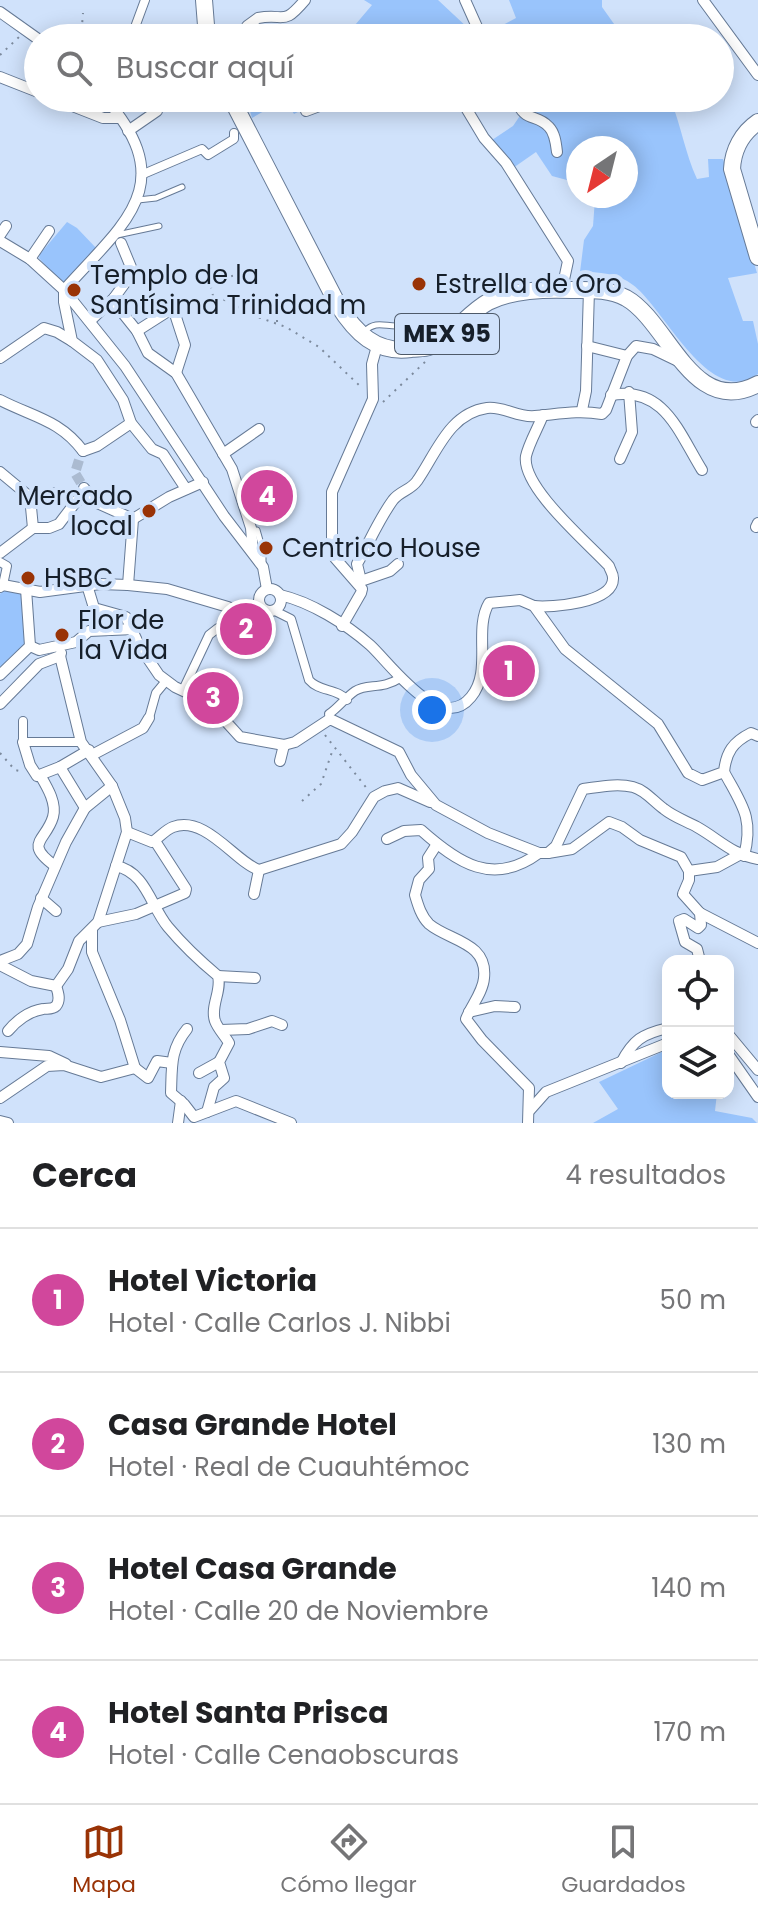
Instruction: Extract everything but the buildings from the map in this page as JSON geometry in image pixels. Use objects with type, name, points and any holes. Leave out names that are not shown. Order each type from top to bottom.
[{"type":"main road","points":[[204,0],[206,24]]},
{"type":"main road","name":"MEX 95","points":[[238,112],[338,305],[348,321],[377,346],[393,350],[430,347],[489,301],[562,289],[605,290],[632,302],[651,321],[680,362],[695,375],[715,387],[737,391],[758,384]]},
{"type":"main road","points":[[758,122],[740,143],[732,169],[758,257]]},
{"type":"street","points":[[136,24],[145,0]]},
{"type":"street","points":[[250,24],[258,18],[282,20],[294,13],[305,0]]},
{"type":"street","points":[[465,0],[476,24]]},
{"type":"street","points":[[703,0],[721,24]]},
{"type":"street","points":[[0,12],[24,30]]},
{"type":"street","points":[[734,42],[758,75]]},
{"type":"street","points":[[0,77],[24,86]]},
{"type":"street","points":[[88,112],[103,118],[120,118]]},
{"type":"street","points":[[72,341],[64,290],[118,239],[138,200],[141,175],[139,151],[116,112]]},
{"type":"street","points":[[128,131],[156,112]]},
{"type":"street","points":[[468,112],[484,138],[506,163],[568,261],[562,289]]},
{"type":"street","points":[[522,112],[551,129],[557,152]]},
{"type":"street","points":[[141,175],[202,149],[208,155],[234,139],[234,133]]},
{"type":"street","points":[[30,259],[49,231]]},
{"type":"street","points":[[2,234],[64,290],[125,366],[224,516],[263,567],[267,589]]},
{"type":"street","points":[[90,321],[114,298],[133,272],[118,239]]},
{"type":"street","points":[[582,410],[586,391],[589,290]]},
{"type":"street","points":[[114,298],[148,353],[176,373],[232,469],[251,528],[253,552]]},
{"type":"street","points":[[137,331],[173,308],[185,345],[176,373]]},
{"type":"street","points":[[0,358],[44,328],[72,341],[97,360],[110,378],[131,423],[152,449],[163,454],[186,489]]},
{"type":"street","points":[[359,582],[335,558],[332,492],[373,399],[372,364],[377,346]]},
{"type":"street","points":[[587,346],[627,356]]},
{"type":"street","points":[[342,626],[361,593],[357,564],[393,499],[415,484],[448,431],[458,421],[487,408],[504,409],[525,416],[582,410],[605,413],[627,356],[636,346],[653,349],[680,362]]},
{"type":"street","points":[[110,378],[125,366]]},
{"type":"street","points":[[611,395],[629,392],[655,401],[665,410],[702,470]]},
{"type":"street","points":[[620,459],[632,432],[629,392]]},
{"type":"street","points":[[0,400],[57,424],[72,436],[81,455],[131,423]]},
{"type":"street","points":[[543,415],[526,456],[532,481],[555,510],[609,566],[613,578],[602,596],[546,613]]},
{"type":"street","points":[[223,454],[259,429]]},
{"type":"street","points":[[0,472],[30,497],[33,528]]},
{"type":"street","points":[[133,519],[203,482]]},
{"type":"street","points":[[84,488],[95,502]]},
{"type":"street","points":[[30,497],[53,493]]},
{"type":"street","points":[[0,553],[33,528],[49,528],[59,524],[78,499],[95,502],[133,519]]},
{"type":"street","points":[[128,585],[133,519]]},
{"type":"street","points":[[0,562],[7,566],[1,586],[40,592],[87,585],[167,589],[228,607],[247,616],[260,606]]},
{"type":"street","points":[[359,582],[390,571],[398,564]]},
{"type":"street","points":[[87,585],[94,608],[126,617],[150,664],[166,681],[209,703],[240,737],[284,745],[295,742],[330,719]]},
{"type":"street","points":[[0,675],[30,646],[26,589]]},
{"type":"street","points":[[267,589],[301,601],[356,635],[413,691],[441,707],[463,705],[473,696],[480,679],[484,623],[489,603],[520,600],[546,613],[565,649],[658,724],[688,773],[702,780],[724,772]]},
{"type":"street","points":[[267,589],[259,596],[260,606],[291,619],[309,680],[314,687],[343,694],[347,700]]},
{"type":"street","points":[[275,611],[281,604],[280,595]]},
{"type":"street","points":[[97,610],[98,631]]},
{"type":"street","points":[[183,690],[209,635],[218,628]]},
{"type":"street","points":[[30,646],[39,650],[76,642],[85,632],[134,629]]},
{"type":"street","points":[[65,644],[60,656],[87,749],[112,786],[125,818],[127,832],[95,925],[92,952],[120,1020],[135,1068],[148,1078],[157,1061],[172,1063]]},
{"type":"street","points":[[0,704],[39,664],[60,656]]},
{"type":"street","points":[[330,719],[329,714],[355,691],[372,686],[385,687],[400,678]]},
{"type":"street","points":[[39,775],[60,767],[87,749],[143,728],[156,693],[166,681]]},
{"type":"street","points":[[330,719],[399,752],[411,775],[436,805]]},
{"type":"street","points":[[23,721],[23,742],[30,765],[53,799],[53,818],[39,841],[39,849],[44,858],[55,866]]},
{"type":"street","points":[[689,871],[717,867],[742,856],[750,835],[748,819],[724,772],[725,757],[736,740],[751,733],[758,736]]},
{"type":"street","points":[[23,742],[87,749]]},
{"type":"street","points":[[280,761],[284,745]]},
{"type":"street","points":[[60,767],[85,808]]},
{"type":"street","points":[[544,853],[561,836],[580,792],[610,785],[642,791],[675,818],[692,824],[742,856],[758,859]]},
{"type":"street","points":[[0,963],[18,954],[27,944],[41,898],[85,808],[112,786]]},
{"type":"street","points":[[127,832],[147,841],[155,841],[174,827],[193,828],[229,847],[245,863],[259,870],[341,844],[374,797],[398,788],[488,833],[544,853]]},
{"type":"street","points":[[387,839],[404,831],[421,830],[446,852],[484,870],[496,871],[544,853],[572,849],[609,822],[640,840],[681,857],[689,871],[683,894],[700,913],[758,943]]},
{"type":"street","points":[[56,986],[68,969],[79,941],[95,925],[156,907],[186,889],[155,841]]},
{"type":"street","points":[[437,844],[428,858],[429,869],[419,880],[415,895],[427,922],[471,946],[480,957],[484,981],[466,1019],[529,1088],[528,1123]]},
{"type":"street","points":[[116,866],[134,875],[165,924],[218,976],[220,982],[214,1014],[229,1043],[219,1062],[199,1073]]},
{"type":"street","points":[[254,894],[259,870]]},
{"type":"street","points":[[41,898],[56,911]]},
{"type":"street","points":[[698,955],[697,949],[685,942],[679,921],[684,919],[700,927],[700,913]]},
{"type":"street","points":[[0,963],[31,981],[56,986]]},
{"type":"street","points":[[218,976],[255,978]]},
{"type":"street","points":[[56,986],[59,997],[57,1005],[40,1009],[4,1030],[3,1053],[49,1056],[78,1071]]},
{"type":"street","points":[[469,1012],[495,1006],[515,1007]]},
{"type":"street","points":[[221,1030],[248,1029],[272,1021],[282,1025]]},
{"type":"street","points":[[187,1029],[175,1044],[171,1093],[194,1117]]},
{"type":"street","points":[[621,1063],[635,1041],[662,1029]]},
{"type":"street","points":[[734,1041],[758,1070]]},
{"type":"street","points":[[530,1110],[546,1092],[662,1046]]},
{"type":"street","points":[[207,1112],[214,1087],[224,1078],[219,1062]]},
{"type":"street","points":[[734,1063],[758,1097]]},
{"type":"street","points":[[0,1098],[47,1066],[64,1065],[101,1077],[135,1068]]},
{"type":"street","points":[[181,1101],[179,1123],[236,1101],[260,1110],[268,1121],[291,1123]]},
{"type":"street","points":[[0,1121],[8,1123]]},
{"type":"lane","points":[[138,200],[156,198],[182,187]]},
{"type":"lane","points":[[118,239],[159,226]]},
{"type":"lane","points":[[363,336],[370,326],[378,324],[408,325],[425,334],[430,347]]},
{"type":"lane","points":[[257,530],[263,551],[263,567]]},
{"type":"lane","points":[[218,628],[228,607]]},
{"type":"lane","points":[[356,635],[373,639]]},
{"type":"path","points":[[82,24],[83,13]]},
{"type":"path","points":[[0,55],[24,32]]},
{"type":"path","points":[[214,297],[211,287],[234,275]]},
{"type":"path","points":[[173,308],[183,309],[214,297],[231,302],[258,318],[277,323],[319,347],[379,405],[432,356],[430,347]]},
{"type":"path","points":[[277,302],[277,323]]},
{"type":"path","points":[[318,726],[374,797]]},
{"type":"path","points":[[302,801],[321,784],[334,748]]},
{"type":"path","points":[[0,753],[15,770],[39,775]]},
{"type":"shaded area","points":[[364,0],[438,0],[464,24],[356,24],[372,5]]},
{"type":"shaded area","points":[[509,0],[602,0],[602,7],[614,24],[505,24],[516,18]]},
{"type":"shaded area","points":[[522,112],[675,112],[697,179],[709,177],[708,159],[723,159],[757,273],[728,278],[743,321],[753,321],[758,344],[758,374],[740,381],[723,379],[690,352],[633,285],[615,276],[580,272],[584,240],[593,226],[594,208],[638,208],[638,136],[566,136],[566,180],[552,176],[536,152],[513,168],[492,140],[513,126]]},
{"type":"shaded area","points":[[67,222],[97,249],[65,288],[39,258]]},
{"type":"shaded area","points":[[6,587],[21,589],[28,645],[0,673],[0,594]]},
{"type":"shaded area","points":[[662,1052],[662,1099],[716,1099],[715,1111],[752,1118],[757,1123],[593,1123],[618,1109],[599,1082]]},
{"type":"tunnel","points":[[79,460],[75,473],[84,488]]},
{"type":"place","name":"Estrella de Oro","points":[[419,284]]},
{"type":"place","name":"Templo de la Santísima Trinidad m","points":[[74,290]]},
{"type":"place","name":"Hotel Santa Prisca","points":[[267,496]]},
{"type":"place","name":"Mercado local","points":[[149,511]]},
{"type":"place","name":"Centrico House","points":[[266,548]]},
{"type":"place","name":"HSBC","points":[[28,578]]},
{"type":"place","name":"Casa Grande Hotel","points":[[246,629]]},
{"type":"place","name":"Flor de la Vida","points":[[62,635]]},
{"type":"place","name":"Hotel Victoria","points":[[509,671]]},
{"type":"place","name":"Hotel Casa Grande","points":[[213,698]]}]
